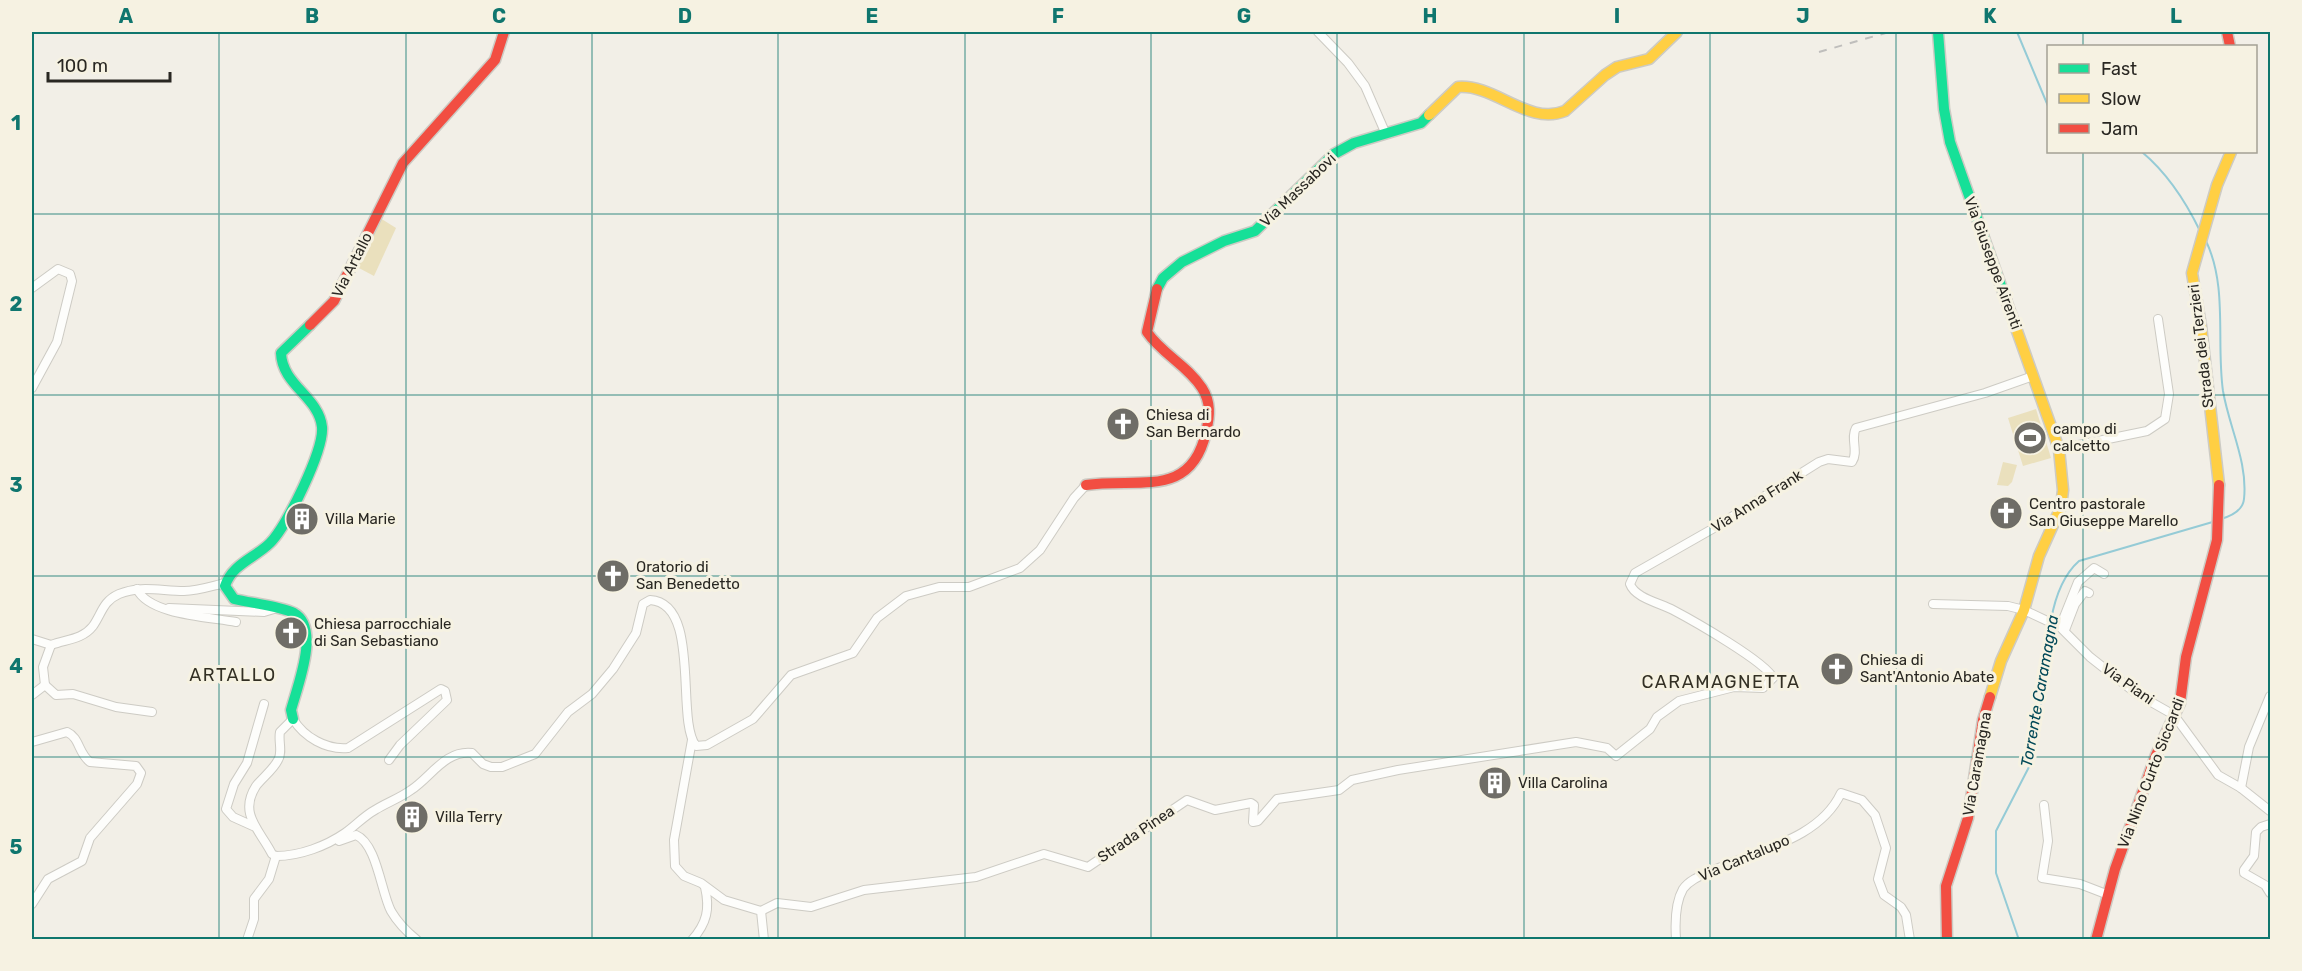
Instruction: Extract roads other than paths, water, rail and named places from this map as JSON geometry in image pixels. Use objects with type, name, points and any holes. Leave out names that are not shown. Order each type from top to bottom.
[{"type":"street","name":"Via Artallo","points":[[225,583],[238,567],[278,534],[298,495],[321,439],[322,425],[318,415],[281,364],[283,350],[334,301],[403,163],[495,60],[504,32]]},
{"type":"street","points":[[1318,32],[1348,63],[1365,86],[1385,132]]},
{"type":"street","name":"Via Massabovi","points":[[1086,485],[1102,481],[1152,485],[1174,480],[1186,471],[1198,457],[1210,406],[1203,389],[1184,366],[1157,344],[1147,332],[1162,279],[1177,267],[1226,240],[1242,238],[1255,231],[1334,154],[1353,142],[1421,123],[1458,87],[1472,86],[1527,110],[1550,116],[1555,115],[1565,111],[1617,67],[1649,59],[1658,53],[1677,32]]},
{"type":"street","name":"Via Giuseppe Airenti","points":[[1938,32],[1944,109],[1950,142],[2060,449],[2063,490]]},
{"type":"street","name":"Strada dei Terzieri","points":[[2220,511],[2201,326],[2192,273],[2205,222],[2232,153]]},
{"type":"street","points":[[32,288],[58,269],[64,269],[70,274],[72,281],[57,342],[32,388]]},
{"type":"street","points":[[2060,449],[2147,431],[2165,419],[2169,394],[2158,319]]},
{"type":"street","name":"Via Anna Frank","points":[[1773,678],[1768,669],[1737,649],[1673,610],[1636,593],[1630,584],[1633,575],[1714,528],[1819,462],[1828,459],[1852,462],[1855,457],[1854,431],[1856,428],[1985,393],[2033,376]]},
{"type":"street","points":[[327,844],[373,811],[412,789],[444,761],[458,753],[472,753],[483,764],[491,767],[502,767],[535,754],[568,712],[592,694],[613,669],[636,633],[643,604],[650,600],[665,607],[680,632],[685,660],[689,732],[696,746],[707,745],[753,719],[791,675],[853,653],[877,618],[906,596],[939,587],[969,587],[1020,568],[1040,550],[1074,498],[1086,485]]},
{"type":"street","name":"Via Caramagna","points":[[1947,939],[1946,886],[1968,818],[1983,720],[2001,661],[2024,610],[2039,556],[2061,507],[2063,490]]},
{"type":"street","name":"Via Nino Curto Siccardi","points":[[2096,939],[2106,894],[2156,755],[2180,703],[2186,657],[2212,563],[2220,511]]},
{"type":"street","points":[[2063,629],[2078,582],[2094,568],[2104,574]]},
{"type":"street","points":[[32,639],[51,645],[80,637],[93,626],[100,610],[110,598],[137,589],[184,591],[225,583],[226,591],[234,599],[294,613],[303,621],[308,639],[291,710],[293,719],[306,736],[325,744],[348,748],[441,689],[445,691],[447,700],[389,759]]},
{"type":"street","points":[[137,589],[142,599],[148,603],[168,608],[264,612],[279,610]]},
{"type":"street","points":[[2063,629],[2075,604],[2085,591],[2089,593]]},
{"type":"street","points":[[1933,604],[2008,606],[2024,610]]},
{"type":"street","points":[[168,608],[177,614],[236,622]]},
{"type":"street","name":"Via Piani","points":[[2024,610],[2063,629],[2090,657],[2137,694],[2174,715],[2218,775],[2241,788],[2271,811]]},
{"type":"street","points":[[51,645],[43,667],[45,685],[56,695],[73,694],[116,707],[152,712]]},
{"type":"street","name":"Strada Pinea","points":[[761,911],[777,903],[810,907],[864,890],[976,877],[1044,854],[1088,867],[1186,800],[1215,810],[1251,802],[1254,805],[1253,822],[1258,821],[1277,799],[1339,790],[1352,780],[1398,770],[1576,742],[1606,748],[1616,756],[1650,729],[1657,717],[1679,701],[1734,687],[1763,688],[1773,678]]},
{"type":"street","points":[[32,696],[45,685]]},
{"type":"street","points":[[2241,788],[2249,747],[2271,696]]},
{"type":"street","points":[[253,826],[233,817],[226,809],[234,784],[247,763],[264,704]]},
{"type":"street","points":[[276,856],[253,826],[249,810],[251,797],[257,785],[278,760],[280,732],[293,719]]},
{"type":"street","points":[[32,742],[67,732],[76,739],[82,753],[90,762],[136,766],[141,770],[140,779],[90,838],[82,861],[48,879],[32,904]]},
{"type":"street","points":[[692,740],[676,831],[674,860],[678,871],[724,900],[761,911],[764,939]]},
{"type":"street","name":"Via Cantalupo","points":[[1676,939],[1680,899],[1688,883],[1724,865],[1801,833],[1829,811],[1841,793],[1862,800],[1875,815],[1886,848],[1878,879],[1886,898],[1904,911],[1910,939]]},
{"type":"street","points":[[2044,805],[2048,841],[2042,878],[2080,884],[2106,894]]},
{"type":"street","points":[[2271,824],[2261,827],[2256,832],[2254,856],[2244,870],[2244,873],[2265,885],[2271,893]]},
{"type":"street","points":[[276,856],[356,835],[364,841],[376,864],[391,911],[406,932],[417,939]]},
{"type":"street","points":[[247,939],[254,919],[254,899],[269,879],[276,856]]},
{"type":"street","points":[[692,939],[707,918],[708,905],[705,887]]},
{"type":"waterway","name":"Torrente Caramagna","points":[[2017,32],[2047,104]]},
{"type":"waterway","name":"Torrente Caramagna","points":[[2143,153],[2175,188],[2200,231]]},
{"type":"waterway","name":"Torrente Caramagna","points":[[2206,241],[2217,277],[2223,391],[2241,458],[2244,485],[2244,499],[2239,509],[2221,519]]},
{"type":"waterway","name":"Torrente Caramagna","points":[[2051,620],[2060,588],[2068,573],[2079,561],[2216,521]]},
{"type":"waterway","name":"Torrente Caramagna","points":[[2019,940],[1996,873],[1996,831],[2030,765],[2038,725],[2050,626]]},
{"type":"railway","points":[[1819,52],[1889,32]]},
{"type":"place","name":"Chiesa di San Bernardo","points":[[1123,424]]},
{"type":"place","name":"campo di calcetto","points":[[2030,438]]},
{"type":"place","name":"Centro pastorale San Giuseppe Marello","points":[[2006,513]]},
{"type":"place","name":"Villa Marie","points":[[302,519]]},
{"type":"place","name":"Oratorio di San Benedetto","points":[[613,576]]},
{"type":"place","name":"Chiesa parrocchiale di San Sebastiano","points":[[291,633]]},
{"type":"place","name":"Chiesa di Sant'Antonio Abate","points":[[1837,669]]},
{"type":"place","name":"Villa Carolina","points":[[1495,783]]},
{"type":"place","name":"Villa Terry","points":[[412,817]]},
{"type":"district","name":"ARTALLO","points":[[233,675]]},
{"type":"district","name":"CARAMAGNETTA","points":[[1721,682]]}]
